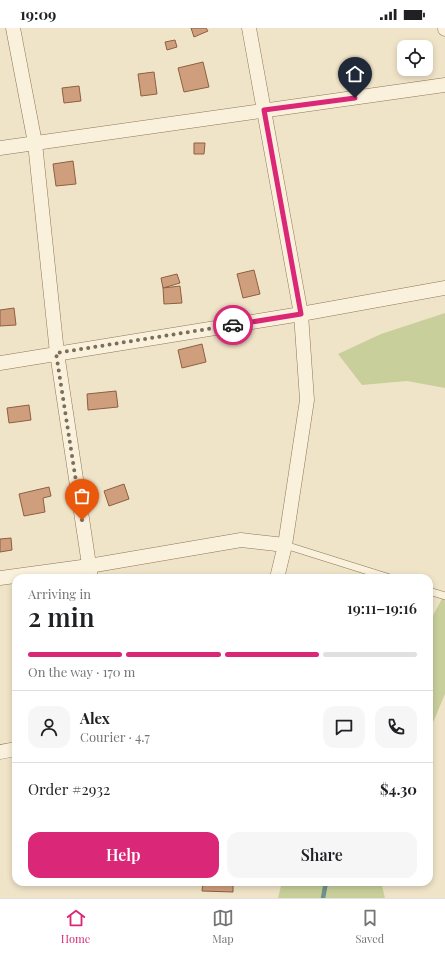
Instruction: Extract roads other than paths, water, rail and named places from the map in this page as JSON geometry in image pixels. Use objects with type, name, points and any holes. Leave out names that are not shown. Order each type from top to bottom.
[{"type":"street","points":[[13,28],[34,143],[56,353],[90,572]]},
{"type":"street","points":[[249,28],[301,314],[307,400],[285,545],[278,574]]},
{"type":"street","points":[[0,148],[445,84]]},
{"type":"street","points":[[0,363],[301,314],[445,288]]},
{"type":"street","points":[[60,574],[90,572],[241,540],[285,545]]},
{"type":"street","points":[[0,578],[12,577]]},
{"type":"street","points":[[0,752],[12,750]]},
{"type":"lane","points":[[285,545],[377,574]]},
{"type":"lane","points":[[433,592],[445,596]]},
{"type":"waterway","points":[[323,898],[325,886]]}]
